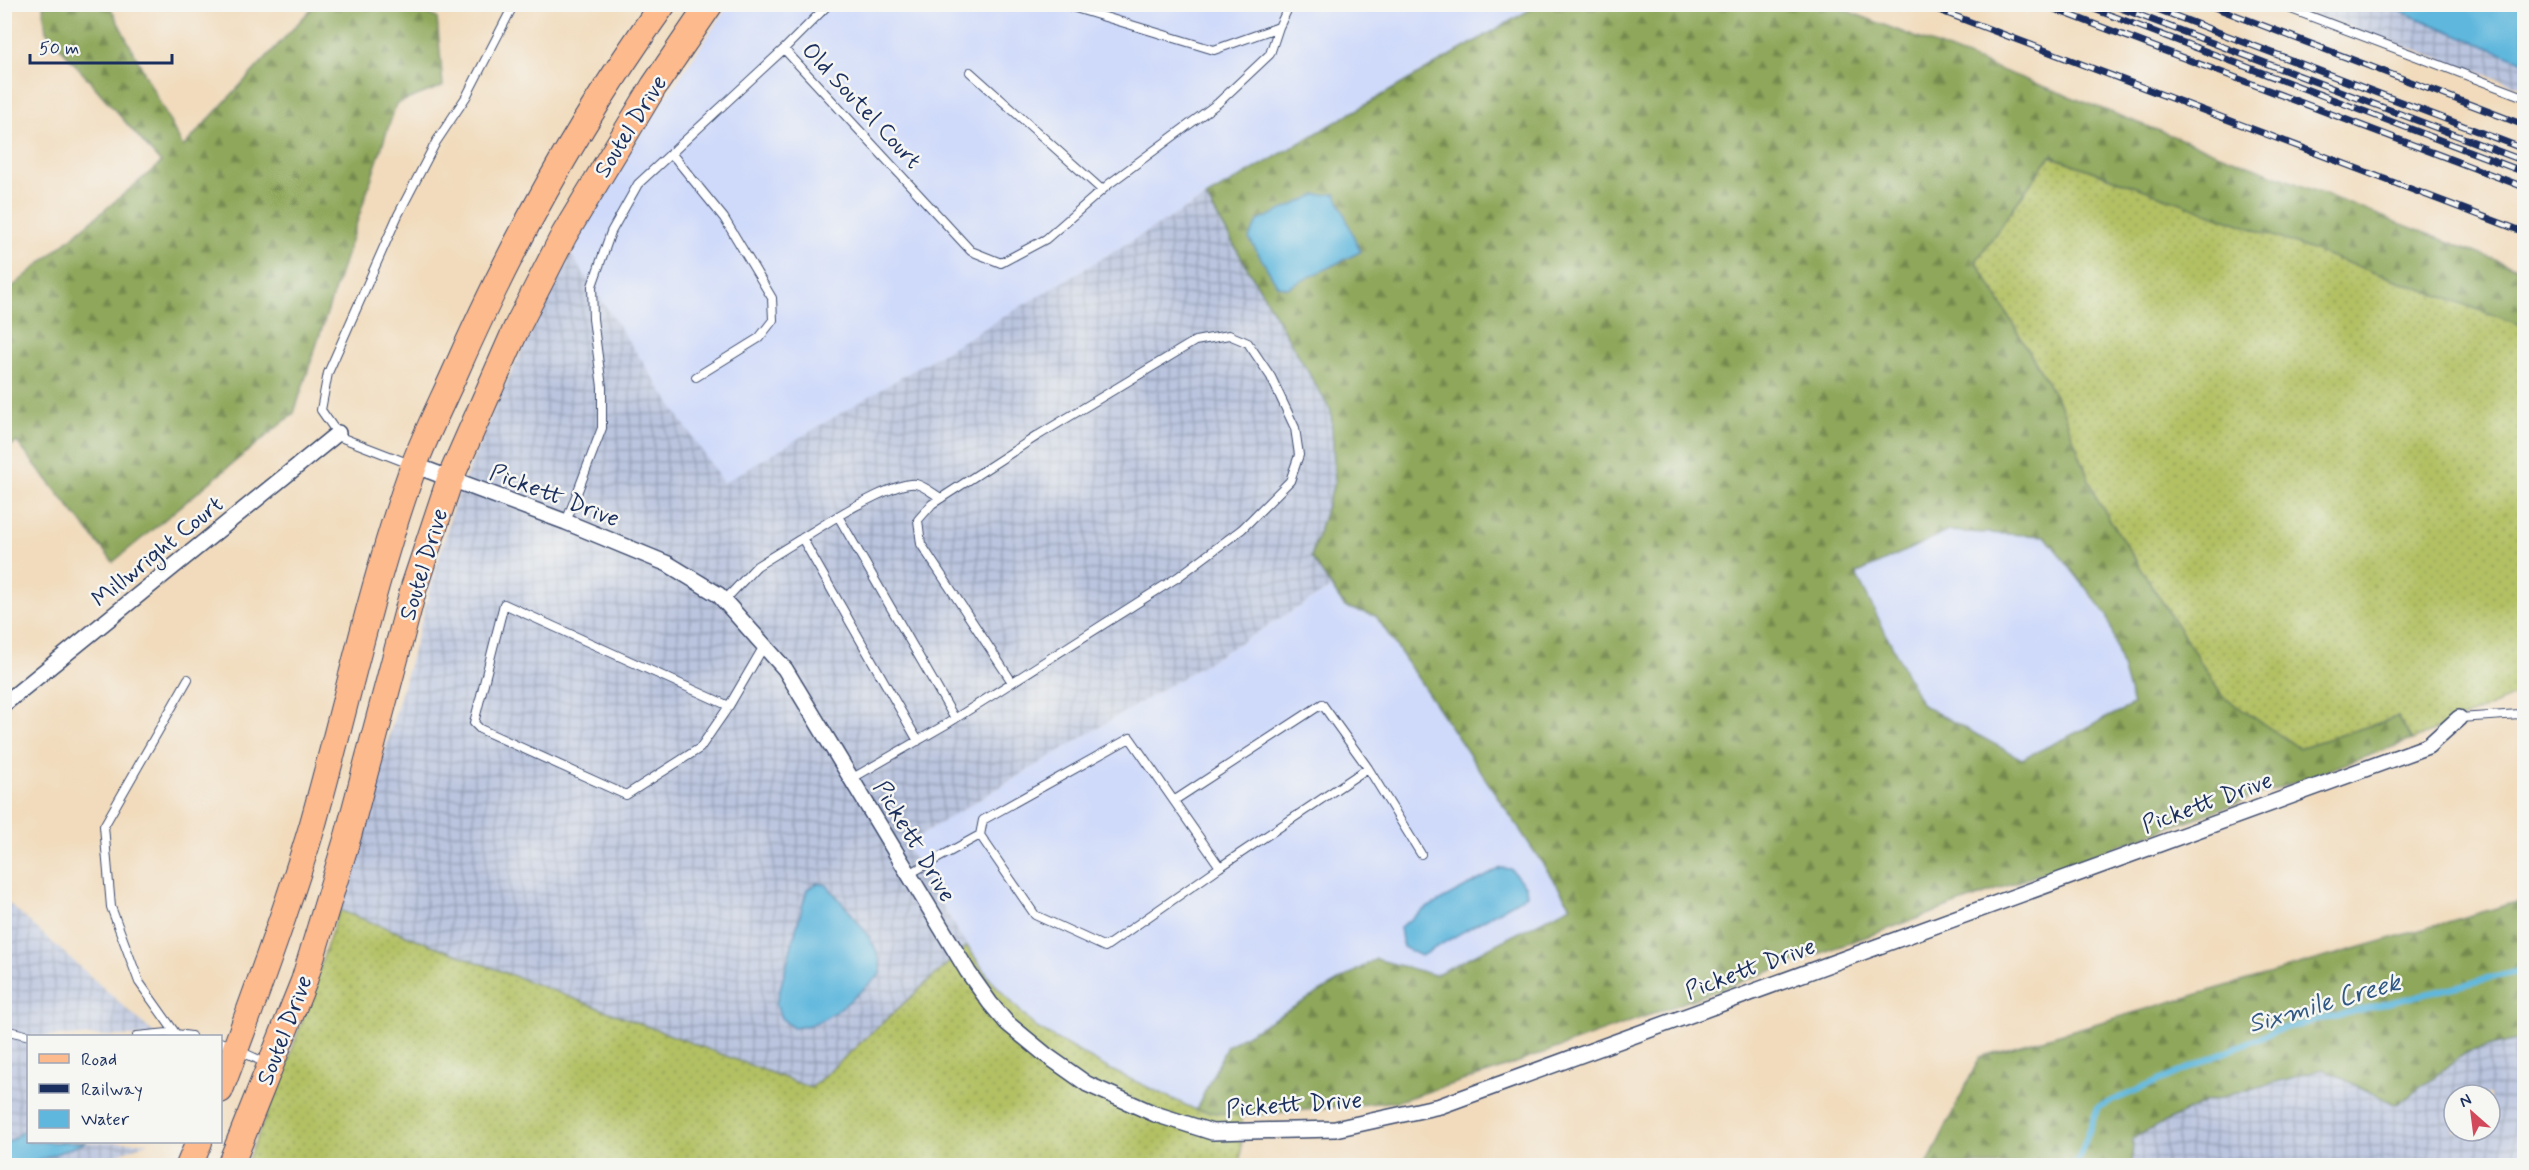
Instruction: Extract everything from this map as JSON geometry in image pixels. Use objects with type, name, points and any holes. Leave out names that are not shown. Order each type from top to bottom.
[{"type":"main road","name":"Soutel Drive","points":[[222,1079],[228,1046],[268,962],[312,826],[379,573],[414,465],[484,307],[531,215],[584,122],[625,57],[663,4]]},
{"type":"main road","name":"Soutel Drive","points":[[230,1166],[304,981],[345,847],[414,587],[450,479],[517,327],[564,235],[647,96],[710,4]]},
{"type":"main road","points":[[189,1166],[199,1143]]},
{"type":"street","name":"Millwright Court","points":[[4,704],[338,433]]},
{"type":"street","name":"Pickett Drive","points":[[414,465],[566,522],[668,564],[724,601],[785,669],[968,972],[1007,1023],[1087,1084],[1155,1114],[1212,1132],[1335,1129],[1440,1106],[2428,746],[2459,718]]},
{"type":"lane","points":[[784,49],[829,4]]},
{"type":"lane","points":[[1062,4],[1214,50],[1279,27]]},
{"type":"lane","points":[[970,72],[1102,190],[1218,103],[1270,54],[1290,4]]},
{"type":"lane","points":[[2278,4],[2524,98]]},
{"type":"lane","points":[[414,465],[340,437],[321,410],[328,373],[398,215],[436,142],[466,97],[512,5]]},
{"type":"lane","name":"Old Soutel Court","points":[[566,522],[602,428],[602,387],[593,319],[592,286],[611,232],[638,184],[784,49],[971,251],[1001,263],[1046,239],[1102,190]]},
{"type":"lane","points":[[671,153],[724,218],[772,298],[773,320],[759,338],[696,377]]},
{"type":"lane","points":[[851,779],[955,719],[1178,577],[1242,529],[1290,481],[1299,455],[1294,428],[1271,376],[1248,343],[1229,335],[1195,341],[1037,436],[941,498],[932,504],[918,520],[921,543],[1012,682]]},
{"type":"lane","points":[[724,601],[757,566],[867,499],[902,486],[915,484],[941,498]]},
{"type":"lane","points":[[838,516],[955,719]]},
{"type":"lane","points":[[802,538],[918,741]]},
{"type":"lane","points":[[729,706],[504,604],[474,723],[480,729],[626,795],[700,748],[729,706],[764,646]]},
{"type":"lane","points":[[176,1034],[139,982],[111,907],[104,826],[188,679]]},
{"type":"lane","points":[[1175,800],[1322,704],[1368,768],[1421,854]]},
{"type":"lane","points":[[2459,718],[2524,712]]},
{"type":"lane","points":[[1220,867],[1130,738],[983,820],[980,835],[1035,915],[1106,947],[1368,768]]},
{"type":"lane","points":[[909,874],[980,835]]},
{"type":"lane","points":[[4,1030],[27,1035]]},
{"type":"lane","points":[[147,1035],[168,1033],[184,1035]]},
{"type":"lane","points":[[228,1046],[271,1065]]},
{"type":"shaded area","points":[[729,5],[1538,5],[1206,197],[723,484],[570,253],[621,163]]},
{"type":"shaded area","points":[[2286,5],[2524,5],[2524,88]]},
{"type":"shaded area","points":[[1206,197],[1331,411],[1335,480],[1311,556],[1332,587],[905,844],[967,946],[811,1088],[340,910],[454,505],[498,399],[570,253],[723,483]]},
{"type":"shaded area","points":[[1948,531],[2045,536],[2107,615],[2133,705],[2022,759],[1922,705],[1856,574]]},
{"type":"shaded area","points":[[1332,587],[1345,607],[1376,616],[1572,906],[1435,975],[1376,959],[1227,1046],[1196,1110],[1109,1069],[1035,1027],[989,978],[905,844]]},
{"type":"shaded area","points":[[4,899],[156,1035],[27,1035],[27,1128],[9,1142],[4,1141]]},
{"type":"shaded area","points":[[2524,1038],[2524,1165],[2131,1164],[2133,1139],[2205,1102],[2323,1069],[2397,1105],[2467,1052]]},
{"type":"shaded area","points":[[84,1143],[146,1143],[91,1165],[27,1166]]},
{"type":"green space","points":[[43,5],[109,5],[183,147],[315,5],[408,5],[437,18],[443,86],[396,104],[294,413],[113,562],[17,442],[5,449],[5,293],[161,163],[46,31]]},
{"type":"green space","points":[[1538,5],[1832,5],[2524,271],[2524,326],[2050,156],[1976,261],[2061,406],[2096,498],[2222,696],[2299,748],[2398,717],[2412,740],[1491,1072],[1398,1101],[1242,1116],[1196,1110],[1227,1046],[1376,959],[1435,975],[1571,906],[1376,616],[1345,607],[1311,557],[1335,480],[1331,411],[1206,197]],"holes":[[[1360,252],[1287,288],[1277,285]],[[1948,531],[2045,536],[2107,615],[2133,705],[2022,759],[1922,705],[1856,574]]]},
{"type":"green space","points":[[2050,156],[2524,326],[2524,692],[2412,740],[2398,717],[2299,748],[2222,696],[2096,498],[2061,406],[1976,261]]},
{"type":"green space","points":[[2524,900],[2524,1038],[2467,1052],[2397,1105],[2323,1069],[2205,1102],[2133,1138],[2132,1165],[1927,1165],[1980,1057]]},
{"type":"green space","points":[[339,910],[811,1088],[967,946],[989,978],[1035,1027],[1109,1069],[1196,1110],[1242,1116],[1241,1165],[922,1166],[919,1163],[918,1166],[245,1166],[285,1071]]},
{"type":"water","points":[[2385,5],[2524,5],[2524,62]]},
{"type":"water","points":[[1336,194],[1360,252],[1287,288],[1277,285],[1249,238],[1258,221],[1316,195]]},
{"type":"water","points":[[1501,868],[1511,869],[1526,887],[1527,895],[1421,956],[1403,947],[1400,927],[1425,909]]},
{"type":"water","points":[[817,883],[827,885],[853,916],[872,941],[881,966],[879,976],[839,1009],[817,1022],[793,1028],[781,1018],[776,1004],[807,889]]},
{"type":"water","points":[[27,1128],[27,1143],[84,1143],[27,1165],[5,1165],[5,1141],[9,1142]]},
{"type":"waterway","name":"Sixmile Creek","points":[[2076,1166],[2098,1107],[2277,1030],[2524,970]]},
{"type":"railway","points":[[1923,4],[2524,232]]},
{"type":"railway","points":[[2041,4],[2524,187]]},
{"type":"railway","points":[[2081,4],[2524,172]]},
{"type":"railway","points":[[2110,4],[2524,161]]},
{"type":"railway","points":[[2144,4],[2524,149]]},
{"type":"railway","points":[[2206,4],[2524,125]]}]
